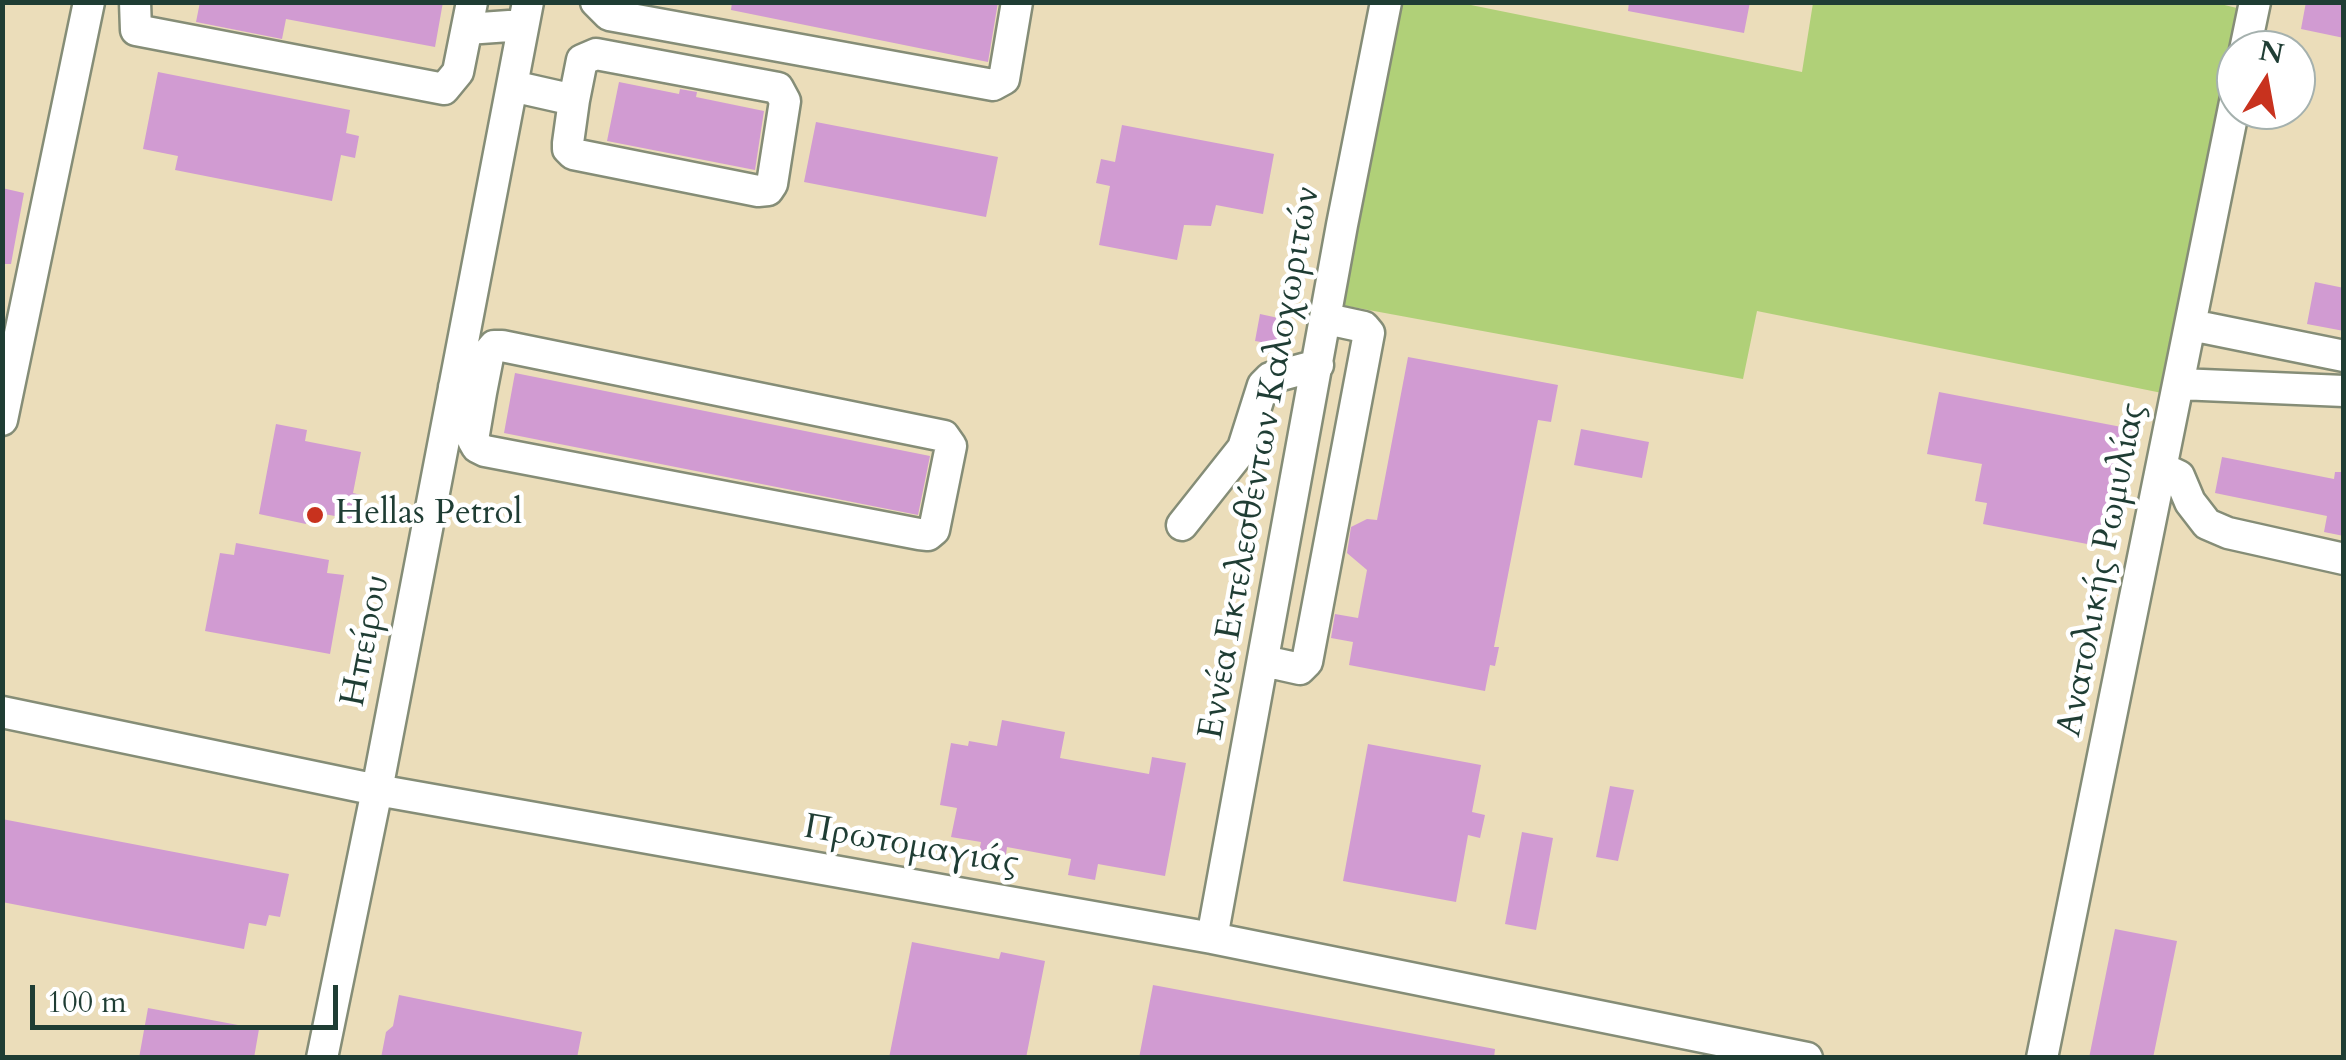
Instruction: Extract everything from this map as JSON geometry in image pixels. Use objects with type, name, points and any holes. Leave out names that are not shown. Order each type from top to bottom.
[{"type":"street","points":[[2,420],[89,2]]},
{"type":"street","points":[[135,2],[136,30],[444,90],[458,72],[469,16],[526,14]]},
{"type":"street","points":[[596,2],[609,15],[993,85],[1004,79],[1018,2]]},
{"type":"street","name":"Εννέα Εκτελεσθέντων Καλοχωριτών","points":[[1212,938],[1386,2]]},
{"type":"street","points":[[2249,30],[2255,2]]},
{"type":"street","name":"Ηπείρου","points":[[322,1058],[377,790],[468,390],[526,14]]},
{"type":"street","points":[[596,54],[778,88],[786,101],[772,184],[768,190],[758,191],[574,154],[568,144],[574,100],[582,60],[596,54]]},
{"type":"street","points":[[512,86],[574,100]]},
{"type":"street","name":"Ανατολικής Ρωμυλίας","points":[[2042,1058],[2229,130]]},
{"type":"street","points":[[1264,661],[1300,669],[1307,662],[1365,353],[1368,329],[1327,319]]},
{"type":"street","points":[[2191,325],[2344,356]]},
{"type":"street","points":[[494,346],[502,346],[944,436],[951,446],[934,530],[928,535],[919,534],[485,451],[476,448],[473,440],[468,390],[494,346]]},
{"type":"street","points":[[1182,524],[1243,448],[1262,385],[1270,378],[1318,366]]},
{"type":"street","points":[[2179,384],[2344,391]]},
{"type":"street","points":[[2162,468],[2179,476],[2190,502],[2207,524],[2228,533],[2344,559]]},
{"type":"street","name":"Πρωτομαγιάς","points":[[2,712],[377,790],[1212,938],[1807,1058]]},
{"type":"green space","points":[[2212,2],[2237,8],[2233,30],[2216,30],[2216,116],[2162,393],[1757,311],[1743,379],[1336,304],[1395,3],[1461,3],[1802,72],[1813,3]]},
{"type":"building","points":[[200,2],[443,2],[435,47],[286,19],[282,39],[196,22]]},
{"type":"building","points":[[732,2],[998,2],[988,62],[731,10]]},
{"type":"building","points":[[1629,2],[1750,2],[1744,33],[1628,11]]},
{"type":"building","points":[[2306,2],[2344,5],[2344,38],[2301,29]]},
{"type":"building","points":[[158,72],[350,110],[346,133],[359,136],[355,158],[341,155],[332,201],[175,170],[178,156],[143,149]]},
{"type":"building","points":[[619,82],[679,94],[680,89],[697,92],[696,97],[764,111],[755,170],[607,141]]},
{"type":"building","points":[[816,122],[998,157],[986,217],[804,182]]},
{"type":"building","points":[[1122,125],[1274,154],[1263,214],[1216,205],[1211,226],[1184,225],[1177,260],[1099,245],[1110,186],[1096,183],[1101,159],[1115,162]]},
{"type":"building","points":[[2,188],[24,193],[11,264],[2,264]]},
{"type":"building","points":[[2315,282],[2344,288],[2344,331],[2307,324]]},
{"type":"building","points":[[1260,314],[1283,319],[1278,345],[1255,341]]},
{"type":"building","points":[[1408,357],[1558,385],[1551,422],[1538,420],[1494,647],[1499,647],[1495,666],[1490,665],[1485,691],[1349,665],[1353,642],[1331,638],[1335,614],[1358,618],[1367,570],[1347,553],[1351,527],[1367,519],[1377,520]]},
{"type":"building","points":[[515,373],[930,456],[918,515],[504,433]]},
{"type":"building","points":[[1939,392],[2132,429],[2108,548],[1983,524],[1987,503],[1975,501],[1982,464],[1927,454]]},
{"type":"building","points":[[276,424],[307,430],[305,441],[361,452],[353,493],[365,496],[360,521],[309,511],[306,524],[259,514]]},
{"type":"building","points":[[1581,429],[1649,442],[1642,478],[1574,465]]},
{"type":"building","points":[[2222,457],[2334,479],[2335,472],[2344,472],[2344,536],[2324,532],[2327,516],[2215,493]]},
{"type":"building","points":[[236,543],[329,560],[327,573],[344,575],[330,654],[205,631],[220,553],[234,555]]},
{"type":"building","points":[[1002,720],[1065,732],[1060,758],[1149,774],[1152,757],[1186,763],[1165,876],[1098,864],[1095,880],[1068,875],[1071,859],[1007,847],[1005,862],[978,857],[981,842],[951,837],[957,808],[940,805],[951,743],[968,746],[969,741],[997,746]]},
{"type":"building","points":[[1368,744],[1481,765],[1472,812],[1485,815],[1480,838],[1468,835],[1456,902],[1343,881]]},
{"type":"building","points":[[1610,786],[1634,790],[1618,861],[1596,857]]},
{"type":"building","points":[[2,819],[289,874],[280,917],[269,915],[266,926],[249,923],[244,949],[2,902]]},
{"type":"building","points":[[1522,832],[1553,838],[1536,930],[1505,924]]},
{"type":"building","points":[[2115,929],[2177,941],[2153,1058],[2089,1058]]},
{"type":"building","points":[[912,942],[999,959],[1001,952],[1045,961],[1026,1058],[889,1058]]},
{"type":"building","points":[[1153,985],[1495,1049],[1494,1058],[1139,1058]]},
{"type":"building","points":[[399,995],[582,1032],[577,1058],[381,1058]]},
{"type":"building","points":[[148,1008],[259,1029],[254,1058],[139,1058]]},
{"type":"place","name":"Hellas Petrol","points":[[315,515]]}]
